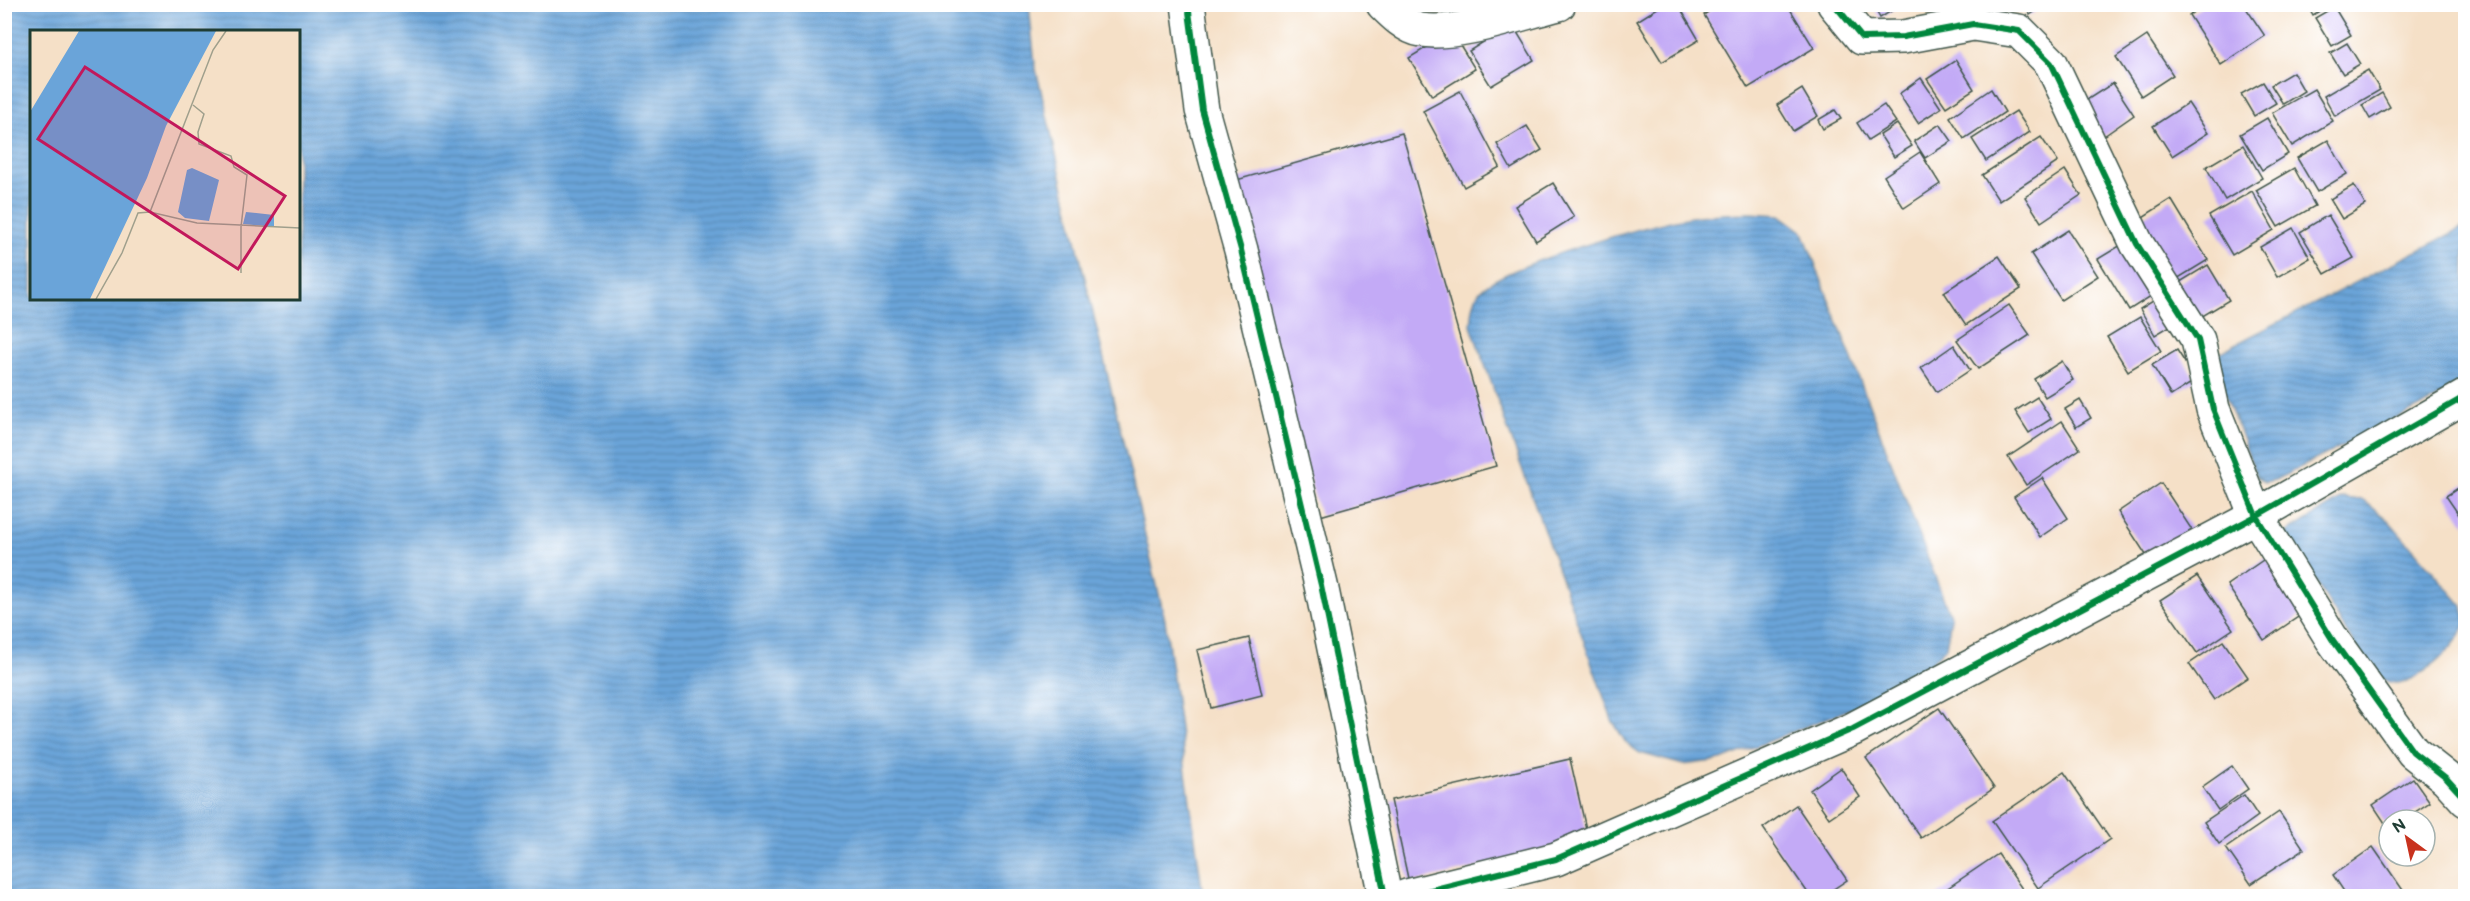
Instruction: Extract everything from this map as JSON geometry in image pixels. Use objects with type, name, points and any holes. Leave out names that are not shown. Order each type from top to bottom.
[{"type":"street","points":[[1188,4],[1202,110],[1241,250],[1321,585],[1385,897]]},
{"type":"street","points":[[1383,4],[1399,20],[1420,30],[1466,28],[1559,4]]},
{"type":"street","points":[[1834,4],[1862,38],[1903,37],[1972,24],[2019,31],[2051,63],[2137,243],[2198,340],[2213,409],[2256,516],[2332,639],[2413,752],[2446,778],[2466,800]]},
{"type":"street","points":[[1407,897],[1556,859],[1853,729],[2256,516],[2466,396]]},
{"type":"water","points":[[5,4],[1029,5],[1035,65],[1165,620],[1203,896],[5,896]]},
{"type":"water","points":[[1750,213],[1780,215],[1803,232],[1951,618],[1946,647],[1924,670],[1888,694],[1721,760],[1683,765],[1640,753],[1626,743],[1612,720],[1471,326],[1472,317],[1474,303],[1480,291],[1493,281],[1515,270],[1544,259],[1610,237],[1668,222],[1702,216]]},
{"type":"water","points":[[2465,228],[2465,384],[2275,480],[2265,482],[2257,477],[2214,365],[2217,356],[2230,347]]},
{"type":"water","points":[[2342,498],[2363,500],[2389,521],[2463,606],[2465,624],[2455,642],[2427,670],[2406,681],[2389,682],[2371,672],[2286,533]]},
{"type":"building","points":[[1664,4],[1678,4],[1699,40],[1662,62],[1637,21]]},
{"type":"building","points":[[1720,4],[1787,4],[1814,48],[1748,88],[1704,15]]},
{"type":"building","points":[[1872,4],[1903,4],[1880,18]]},
{"type":"building","points":[[1937,4],[1962,4],[1944,15]]},
{"type":"building","points":[[2023,4],[2046,4],[2030,15]]},
{"type":"building","points":[[2307,4],[2331,4],[2313,15]]},
{"type":"building","points":[[2205,5],[2244,5],[2265,36],[2221,65],[2189,15]]},
{"type":"building","points":[[2334,7],[2351,35],[2332,46],[2315,18]]},
{"type":"building","points":[[1512,24],[1534,60],[1491,86],[1469,51]]},
{"type":"building","points":[[1452,32],[1475,69],[1432,96],[1409,58]]},
{"type":"building","points":[[2147,36],[2173,75],[2141,96],[2116,57]]},
{"type":"building","points":[[2347,43],[2360,64],[2343,74],[2330,53]]},
{"type":"building","points":[[1956,60],[1974,89],[1946,107],[1927,79]]},
{"type":"building","points":[[2368,70],[2380,90],[2335,116],[2324,96]]},
{"type":"building","points":[[2293,72],[2304,91],[2283,104],[2271,85]]},
{"type":"building","points":[[1921,78],[1941,108],[1918,123],[1899,94]]},
{"type":"building","points":[[2263,82],[2276,103],[2254,116],[2241,94]]},
{"type":"building","points":[[2113,83],[2134,115],[2104,136],[2082,103]]},
{"type":"building","points":[[1802,89],[1818,116],[1793,131],[1777,105]]},
{"type":"building","points":[[1991,89],[2005,112],[1964,139],[1950,117]]},
{"type":"building","points":[[2314,89],[2333,121],[2292,146],[2272,113]]},
{"type":"building","points":[[1460,91],[1500,167],[1464,187],[1423,111]]},
{"type":"building","points":[[2382,93],[2390,107],[2370,119],[2362,105]]},
{"type":"building","points":[[2188,103],[2208,133],[2172,156],[2153,126]]},
{"type":"building","points":[[1884,105],[1896,122],[1868,140],[1857,123]]},
{"type":"building","points":[[1835,110],[1841,119],[1823,129],[1818,120]]},
{"type":"building","points":[[2016,111],[2030,132],[1986,161],[1972,139]]},
{"type":"building","points":[[2267,118],[2288,154],[2262,170],[2240,134]]},
{"type":"building","points":[[1897,124],[1912,146],[1894,157],[1880,135]]},
{"type":"building","points":[[1940,124],[1952,141],[1925,158],[1914,141]]},
{"type":"building","points":[[1527,126],[1542,150],[1511,169],[1497,144]]},
{"type":"building","points":[[1402,133],[1496,466],[1320,516],[1226,183]]},
{"type":"building","points":[[2041,137],[2058,162],[1999,201],[1982,175]]},
{"type":"building","points":[[2328,140],[2347,174],[2317,192],[2297,158]]},
{"type":"building","points":[[2243,145],[2262,178],[2225,200],[2206,167]]},
{"type":"building","points":[[1920,152],[1940,184],[1904,208],[1884,176]]},
{"type":"building","points":[[2294,168],[2315,206],[2278,227],[2256,190]]},
{"type":"building","points":[[2065,170],[2081,195],[2041,222],[2025,197]]},
{"type":"building","points":[[1553,183],[1574,217],[1536,241],[1515,206]]},
{"type":"building","points":[[2354,185],[2365,205],[2342,219],[2330,199]]},
{"type":"building","points":[[2252,191],[2274,230],[2232,255],[2209,216]]},
{"type":"building","points":[[2171,199],[2208,260],[2167,285],[2130,225]]},
{"type":"building","points":[[2328,215],[2354,258],[2325,274],[2300,232]]},
{"type":"building","points":[[2293,228],[2310,258],[2277,277],[2260,247]]},
{"type":"building","points":[[2068,230],[2098,276],[2061,300],[2031,254]]},
{"type":"building","points":[[2131,239],[2162,289],[2129,310],[2098,259]]},
{"type":"building","points":[[1999,256],[2021,289],[1966,325],[1944,292]]},
{"type":"building","points":[[2208,265],[2229,300],[2191,323],[2170,288]]},
{"type":"building","points":[[2166,293],[2182,319],[2155,335],[2140,309]]},
{"type":"building","points":[[2009,305],[2030,335],[1978,369],[1957,340]]},
{"type":"building","points":[[2140,317],[2161,351],[2128,371],[2107,337]]},
{"type":"building","points":[[1954,345],[1970,370],[1937,392],[1921,368]]},
{"type":"building","points":[[2177,350],[2196,380],[2171,396],[2152,365]]},
{"type":"building","points":[[2062,361],[2073,380],[2045,397],[2034,379]]},
{"type":"building","points":[[2037,397],[2051,419],[2029,433],[2015,411]]},
{"type":"building","points":[[2080,400],[2091,418],[2076,427],[2065,409]]},
{"type":"building","points":[[2062,421],[2080,449],[2026,485],[2008,457]]},
{"type":"building","points":[[2042,478],[2068,518],[2040,537],[2014,497]]},
{"type":"building","points":[[2161,483],[2192,530],[2148,558],[2118,512]]},
{"type":"building","points":[[2466,483],[2466,525],[2446,496]]},
{"type":"building","points":[[2266,558],[2304,613],[2264,640],[2227,585]]},
{"type":"building","points":[[2197,576],[2233,629],[2197,653],[2160,600]]},
{"type":"building","points":[[1249,638],[1262,695],[1211,708],[1197,650]]},
{"type":"building","points":[[2223,641],[2248,677],[2214,700],[2189,664]]},
{"type":"building","points":[[1939,708],[1994,788],[1921,838],[1866,758]]},
{"type":"building","points":[[1570,759],[1589,842],[1409,883],[1391,800]]},
{"type":"building","points":[[2232,766],[2248,789],[2218,810],[2202,787]]},
{"type":"building","points":[[1841,768],[1860,797],[1829,818],[1810,790]]},
{"type":"building","points":[[2064,772],[2110,839],[2038,888],[1992,821]]},
{"type":"building","points":[[2413,778],[2430,802],[2421,808],[2377,808],[2377,811],[2373,805]]},
{"type":"building","points":[[2244,795],[2258,816],[2219,844],[2204,822]]},
{"type":"building","points":[[1796,805],[1847,880],[1823,896],[1810,896],[1763,828]]},
{"type":"building","points":[[2279,812],[2304,849],[2251,884],[2226,848]]},
{"type":"building","points":[[2373,847],[2377,853],[2377,868],[2388,868],[2407,896],[2347,896],[2333,875]]},
{"type":"building","points":[[1998,854],[2027,896],[1936,896]]},
{"type":"cycle path","points":[[1188,4],[1202,110],[1241,250],[1321,585],[1385,896]]},
{"type":"cycle path","points":[[1834,4],[1862,38],[1903,37],[1973,24],[2019,31],[2051,63],[2137,244],[2198,340],[2213,409],[2256,516],[2332,639],[2413,752],[2446,778],[2466,800]]},
{"type":"cycle path","points":[[1407,896],[1556,859],[1853,729],[2256,516],[2466,396]]}]
